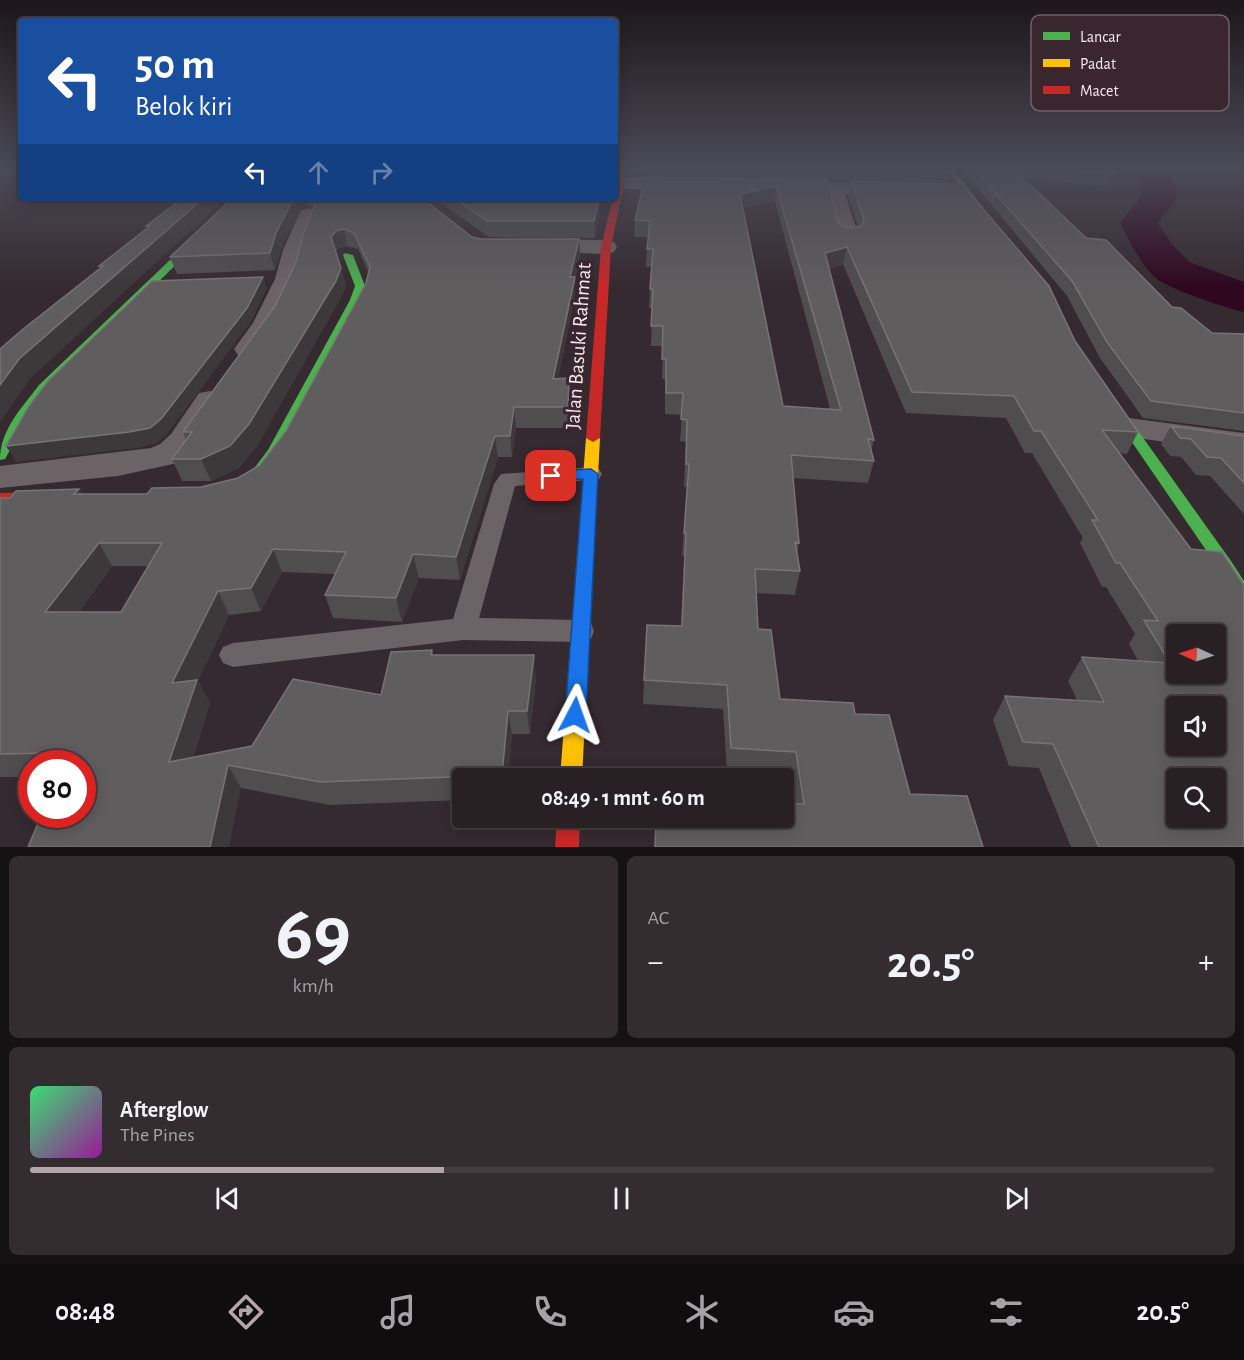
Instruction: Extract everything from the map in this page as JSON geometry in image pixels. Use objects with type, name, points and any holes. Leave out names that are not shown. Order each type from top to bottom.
[{"type":"main road","points":[[70,497],[1,479],[20,420],[43,388],[229,209]]},
{"type":"main road","name":"Jalan Basuki Rahmat","points":[[572,768],[606,247],[614,209]]},
{"type":"main road","points":[[979,209],[996,230]]},
{"type":"main road","points":[[253,478],[274,452],[355,300],[360,286],[348,255]]},
{"type":"main road","points":[[1103,389],[1244,596]]},
{"type":"main road","points":[[567,847],[568,828]]},
{"type":"street","points":[[840,209],[848,237]]},
{"type":"street","points":[[1,479],[137,461],[170,453],[181,443],[266,324],[275,279],[294,250],[309,214]]},
{"type":"street","points":[[512,246],[606,247]]},
{"type":"street","points":[[149,285],[184,284]]},
{"type":"street","points":[[1128,428],[1244,443]]},
{"type":"lane","points":[[463,629],[505,484],[509,479],[591,474]]},
{"type":"lane","points":[[233,655],[463,629],[581,631]]},
{"type":"building","points":[[169,209],[192,209],[19,359],[0,385],[0,349],[150,226],[146,226]]},
{"type":"building","points":[[222,209],[289,209],[276,233],[270,253],[170,257]]},
{"type":"building","points":[[313,209],[435,209],[472,237],[481,239],[579,239],[570,277],[575,277],[553,379],[569,378],[568,407],[514,407],[510,436],[495,436],[456,557],[413,554],[396,598],[325,595],[346,552],[273,549],[251,588],[218,591],[172,683],[197,680],[169,762],[252,746],[293,679],[381,695],[391,652],[432,650],[431,655],[534,655],[527,711],[508,711],[503,768],[452,768],[452,777],[320,782],[228,765],[210,847],[28,847],[36,828],[96,828],[96,750],[18,750],[18,754],[0,754],[0,498],[10,498],[16,491],[79,489],[74,494],[147,494],[152,488],[201,487],[238,478],[260,465],[286,431],[366,283],[370,267],[354,233],[344,229],[336,231],[331,237],[341,268],[336,281],[249,424],[230,446],[201,459],[172,459],[192,432],[183,432],[275,306],[296,262],[303,234]],"holes":[[[99,543],[162,543],[121,612],[45,612]]]},
{"type":"building","points":[[469,209],[597,209],[594,221],[487,221]]},
{"type":"building","points":[[638,209],[743,209],[783,406],[841,410],[783,209],[834,209],[838,222],[843,227],[851,228],[861,226],[864,220],[860,209],[983,209],[1049,286],[1075,341],[1138,432],[1102,430],[1191,549],[1222,552],[1244,585],[1244,847],[1099,847],[1053,744],[1023,742],[1005,696],[1104,702],[1082,657],[1166,663],[1166,684],[1226,684],[1226,624],[1166,624],[1166,656],[1144,620],[1158,621],[1120,563],[1116,563],[1092,520],[1098,520],[1041,431],[1034,431],[1014,396],[912,392],[847,247],[825,253],[874,440],[868,439],[874,461],[791,455],[799,543],[795,542],[800,571],[755,569],[758,629],[771,630],[780,699],[853,703],[855,714],[889,715],[910,794],[967,796],[983,847],[655,847],[656,828],[794,828],[794,804],[804,804],[796,752],[731,748],[727,685],[644,680],[647,625],[682,626],[686,533],[684,533],[689,464],[686,464],[687,420],[681,419],[683,393],[666,393],[666,359],[662,359],[663,326],[651,326],[653,289],[650,289],[653,249],[647,249],[650,221],[635,220]]},
{"type":"building","points":[[1009,209],[1055,209],[1086,238],[1106,240],[1172,307],[1181,308],[1212,333],[1244,334],[1244,413],[1151,401],[1107,342],[1072,281]]},
{"type":"building","points":[[263,277],[247,308],[161,419],[150,428],[6,446],[29,406],[48,381],[152,281]]},
{"type":"building","points":[[1171,426],[1244,436],[1244,483],[1221,458],[1207,457],[1191,439],[1180,438]]},
{"type":"waterway","points":[[1151,209],[1139,223],[1155,250],[1174,271],[1244,298]]},
{"type":"traffic: fast","points":[[0,456],[20,420],[43,388],[229,209]]},
{"type":"traffic: fast","points":[[979,209],[987,219]]},
{"type":"traffic: fast","points":[[259,471],[274,452],[355,300],[360,286],[348,255]]},
{"type":"traffic: fast","points":[[1109,400],[1225,565],[1244,596]]},
{"type":"traffic: slow","points":[[572,768],[593,438]]},
{"type":"traffic: jam","points":[[593,438],[606,247],[614,209]]},
{"type":"traffic: jam","points":[[0,498],[55,497]]},
{"type":"traffic: jam","points":[[567,847],[568,828]]},
{"type":"route","points":[[551,476],[591,474],[575,715]]}]
